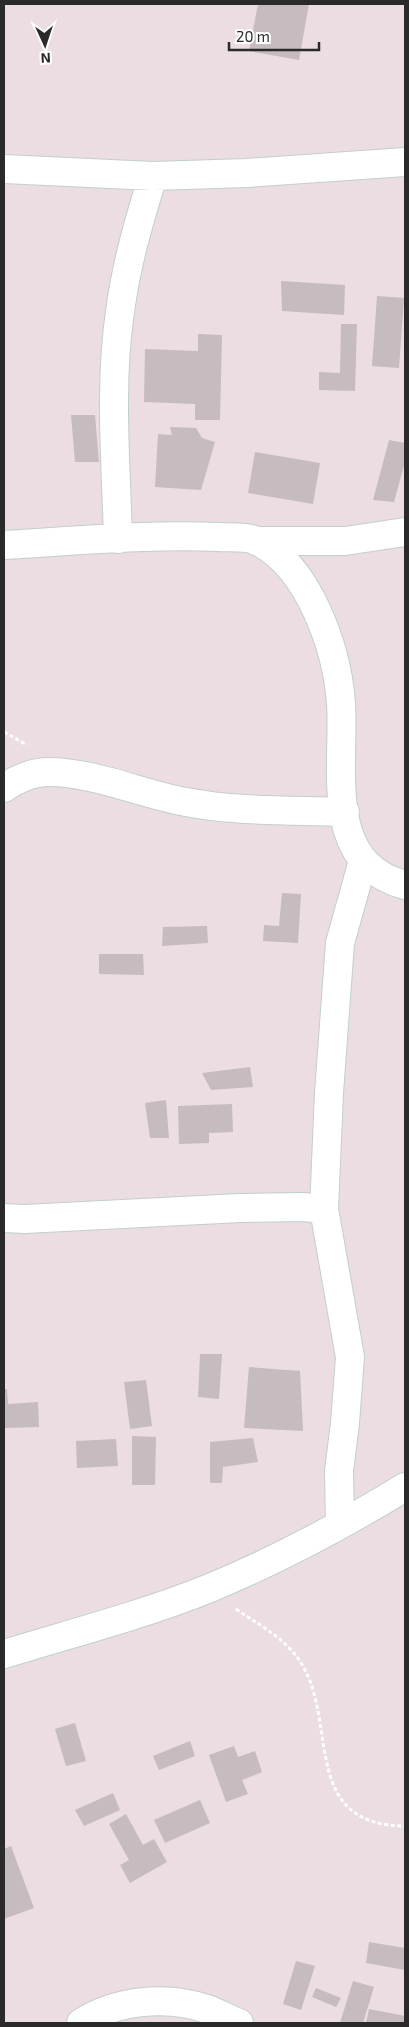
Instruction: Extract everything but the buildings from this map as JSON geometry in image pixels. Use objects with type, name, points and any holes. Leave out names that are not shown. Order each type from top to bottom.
[{"type":"street","points":[[4,169],[153,176],[247,173],[405,162]]},
{"type":"street","points":[[118,539],[115,428],[119,321],[133,241],[153,176]]},
{"type":"street","points":[[4,545],[200,537],[256,541],[345,541],[405,532]]},
{"type":"street","points":[[256,541],[297,574],[319,615],[340,701],[341,794],[345,812],[345,823],[353,846],[363,861],[387,880],[405,884]]},
{"type":"street","points":[[4,788],[12,782],[48,772],[89,777],[132,790],[187,802],[232,808],[345,812]]},
{"type":"street","points":[[340,1524],[339,1471],[350,1357],[324,1209],[330,1074],[340,943],[349,904],[363,861]]},
{"type":"street","points":[[4,1218],[25,1219],[240,1208],[303,1207],[324,1209]]},
{"type":"street","points":[[4,1654],[170,1603],[211,1587],[340,1524],[405,1487]]},
{"type":"street","points":[[81,2023],[108,2009],[152,2002],[198,2006],[239,2023]]},
{"type":"path","points":[[211,1587],[221,1598],[281,1638],[304,1667],[314,1691],[328,1769],[333,1783],[347,1806],[362,1819],[388,1826],[405,1826]]}]
